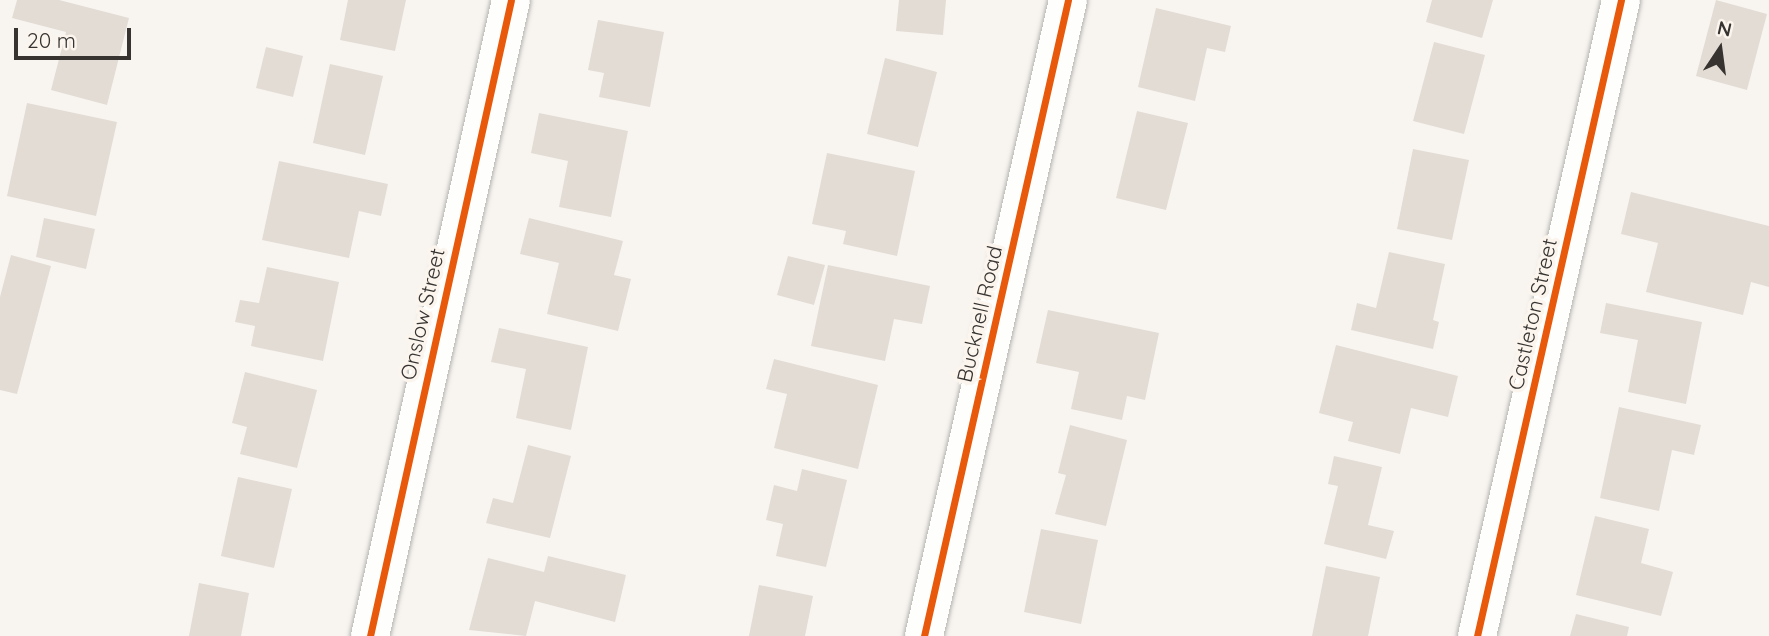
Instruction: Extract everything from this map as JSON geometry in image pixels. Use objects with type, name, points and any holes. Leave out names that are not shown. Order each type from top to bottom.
[{"type":"street","name":"Onslow Street","points":[[370,636],[511,0]]},
{"type":"street","name":"Bucknell Road","points":[[924,636],[1068,0]]},
{"type":"street","name":"Castleton Street","points":[[1477,636],[1621,0]]},
{"type":"building","points":[[17,0],[59,0],[129,18],[107,105],[51,90],[66,32],[12,18]]},
{"type":"building","points":[[348,0],[406,0],[395,51],[340,40]]},
{"type":"building","points":[[899,0],[946,0],[943,35],[896,31]]},
{"type":"building","points":[[1432,0],[1493,0],[1482,38],[1426,22]]},
{"type":"building","points":[[1716,0],[1767,14],[1747,90],[1696,76]]},
{"type":"building","points":[[1156,8],[1231,26],[1225,52],[1207,48],[1195,101],[1138,87]]},
{"type":"building","points":[[598,20],[664,32],[650,107],[599,97],[604,73],[588,70]]},
{"type":"building","points":[[1434,42],[1485,55],[1464,134],[1413,121]]},
{"type":"building","points":[[266,47],[303,56],[293,97],[256,88]]},
{"type":"building","points":[[885,58],[937,72],[918,147],[867,134]]},
{"type":"building","points":[[330,64],[383,76],[365,155],[313,143]]},
{"type":"building","points":[[27,103],[117,122],[96,216],[7,196]]},
{"type":"building","points":[[1137,111],[1188,123],[1166,210],[1116,198]]},
{"type":"building","points":[[539,113],[628,131],[611,217],[559,207],[568,161],[531,153]]},
{"type":"building","points":[[1413,149],[1469,160],[1452,240],[1397,229]]},
{"type":"building","points":[[827,153],[915,171],[897,256],[843,244],[846,231],[812,224]]},
{"type":"building","points":[[279,161],[388,184],[381,216],[359,211],[349,258],[262,240]]},
{"type":"building","points":[[1631,192],[1769,226],[1769,287],[1751,282],[1743,315],[1646,292],[1658,243],[1621,234]]},
{"type":"building","points":[[44,218],[95,229],[86,269],[36,257]]},
{"type":"building","points":[[529,218],[623,241],[614,275],[631,279],[618,331],[547,314],[559,263],[520,254]]},
{"type":"building","points":[[1389,252],[1445,264],[1433,320],[1439,322],[1433,349],[1351,330],[1357,303],[1376,308]]},
{"type":"building","points":[[11,255],[51,266],[17,394],[0,390],[0,297]]},
{"type":"building","points":[[788,256],[825,265],[814,305],[777,295]]},
{"type":"building","points":[[828,265],[930,286],[922,324],[894,319],[885,361],[811,346]]},
{"type":"building","points":[[267,267],[339,282],[323,361],[251,346],[255,326],[235,322],[240,300],[259,303]]},
{"type":"building","points":[[1606,303],[1702,322],[1686,404],[1628,392],[1638,340],[1600,333]]},
{"type":"building","points":[[1048,310],[1159,333],[1145,400],[1127,396],[1122,420],[1071,409],[1079,372],[1036,363]]},
{"type":"building","points":[[499,328],[588,347],[571,430],[516,418],[526,369],[491,362]]},
{"type":"building","points":[[1336,345],[1458,376],[1448,417],[1411,408],[1400,454],[1348,441],[1353,422],[1319,413]]},
{"type":"building","points":[[774,359],[878,385],[858,469],[774,448],[787,394],[766,389]]},
{"type":"building","points":[[245,372],[317,390],[297,468],[240,454],[247,427],[232,423]]},
{"type":"building","points":[[1619,407],[1701,425],[1694,455],[1672,450],[1659,511],[1600,498]]},
{"type":"building","points":[[1070,425],[1127,440],[1106,526],[1055,514],[1066,475],[1058,473]]},
{"type":"building","points":[[528,445],[571,456],[550,538],[486,523],[493,498],[513,503]]},
{"type":"building","points":[[1334,456],[1382,467],[1368,525],[1394,531],[1386,559],[1324,544],[1338,486],[1328,484]]},
{"type":"building","points":[[802,469],[847,480],[826,567],[776,556],[783,524],[766,520],[774,485],[797,491]]},
{"type":"building","points":[[238,477],[292,489],[274,568],[221,556]]},
{"type":"building","points":[[1595,516],[1649,529],[1641,563],[1673,572],[1661,616],[1576,595]]},
{"type":"building","points":[[1041,529],[1098,540],[1081,624],[1024,612]]},
{"type":"building","points":[[548,556],[626,575],[615,622],[535,601],[526,636],[469,630],[488,558],[544,572]]},
{"type":"building","points":[[1326,566],[1380,577],[1368,636],[1312,636]]},
{"type":"building","points":[[199,583],[249,593],[241,636],[189,636]]},
{"type":"building","points":[[759,585],[813,596],[805,636],[749,636]]},
{"type":"building","points":[[1576,614],[1629,627],[1627,636],[1570,636]]},
{"type":"cycle path","points":[[370,636],[511,0]]},
{"type":"cycle path","points":[[924,636],[1068,0]]},
{"type":"cycle path","points":[[1477,636],[1621,0]]}]
